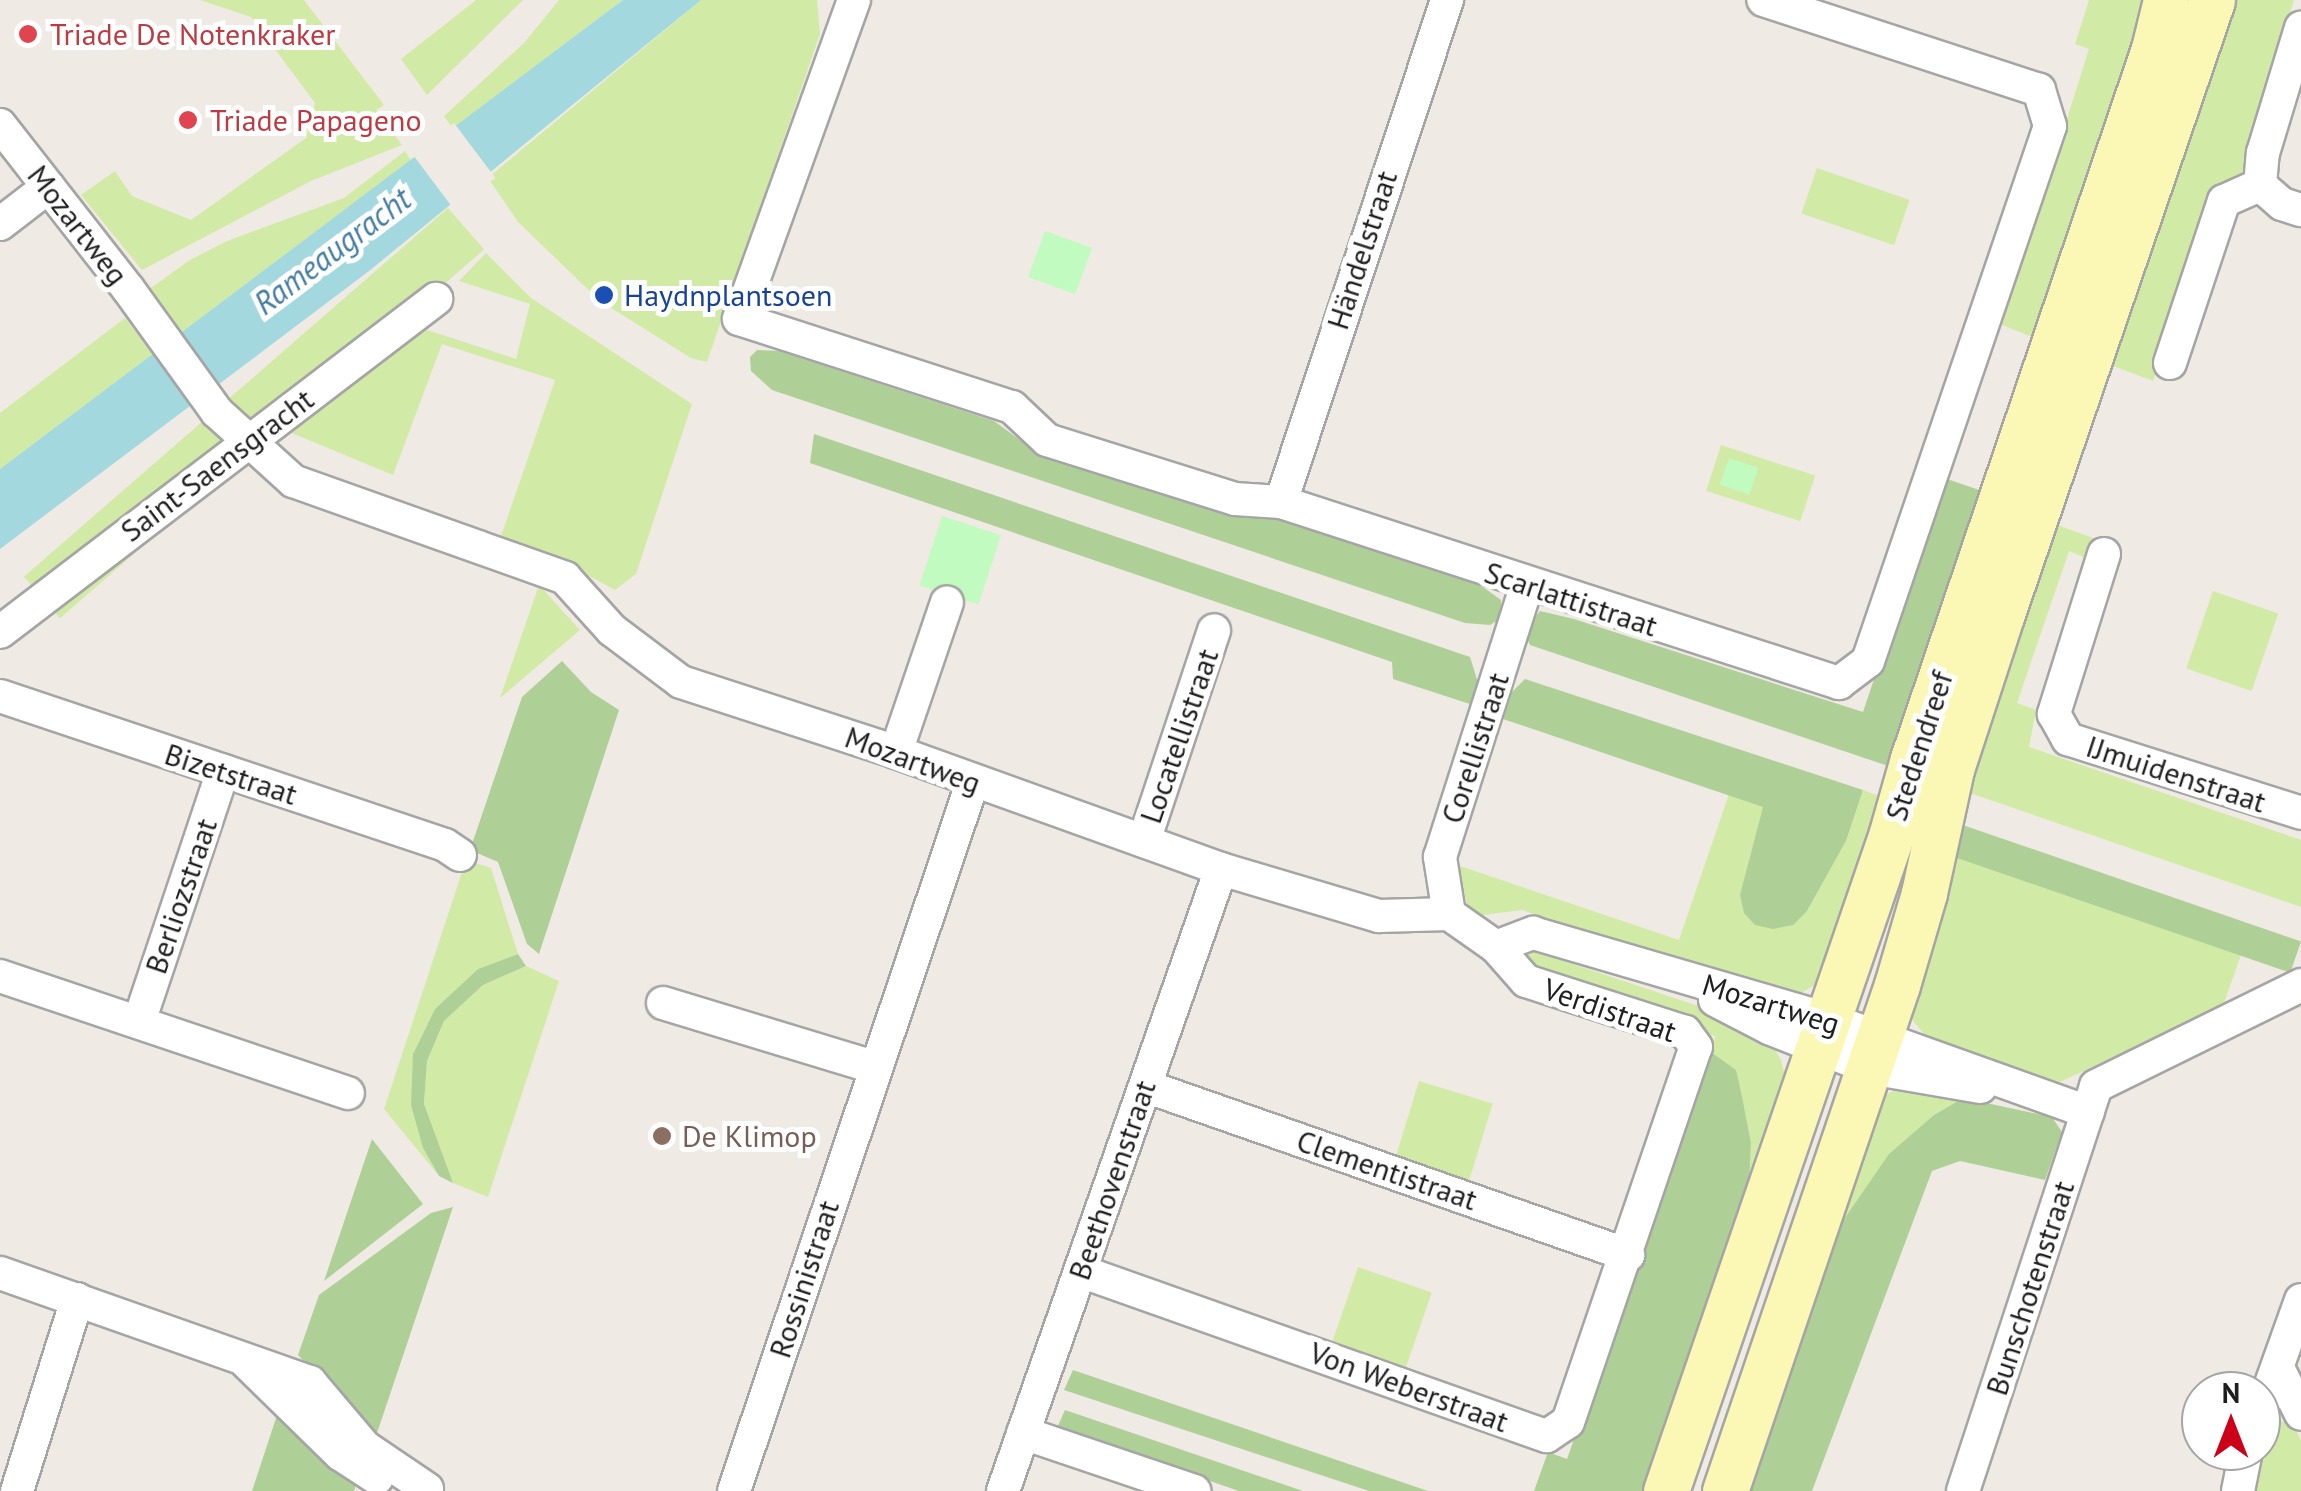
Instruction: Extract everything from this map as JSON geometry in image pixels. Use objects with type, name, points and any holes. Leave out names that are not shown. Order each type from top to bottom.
[{"type":"main road","name":"Stedendreef","points":[[1666,1491],[2154,49],[2166,0]]},
{"type":"main road","name":"Stedendreef","points":[[1724,1491],[1874,1053],[1924,893],[1962,735],[2212,0]]},
{"type":"street","name":"Scarlattistraat","points":[[854,0],[740,318],[1012,407],[1047,440],[1235,500],[1281,502],[1527,585],[1839,683],[1868,661],[2050,126],[2039,90],[1763,0]]},
{"type":"street","name":"Händelstraat","points":[[1281,502],[1446,0]]},
{"type":"street","points":[[2260,185],[2263,153],[2301,28]]},
{"type":"street","name":"Mozartweg","points":[[0,124],[216,412],[293,482],[565,578],[612,630],[681,682],[896,752],[1221,869],[1379,916],[1449,914]]},
{"type":"street","points":[[2260,185],[2282,204],[2301,210]]},
{"type":"street","points":[[2170,362],[2224,201],[2260,185]]},
{"type":"street","points":[[0,224],[48,187]]},
{"type":"street","name":"Saint-Saensgracht","points":[[0,632],[436,299]]},
{"type":"street","name":"IJmuidenstraat","points":[[2104,554],[2054,714],[2068,740],[2301,813]]},
{"type":"street","name":"Corellistraat","points":[[1449,914],[1440,858],[1527,585]]},
{"type":"street","points":[[896,752],[947,602]]},
{"type":"street","name":"Locatellistraat","points":[[1144,841],[1214,630]]},
{"type":"street","name":"Bizetstraat","points":[[0,696],[445,845],[460,855]]},
{"type":"street","name":"Berliozstraat","points":[[139,1022],[223,771]]},
{"type":"street","name":"Rossinistraat","points":[[734,1491],[973,781]]},
{"type":"street","name":"Beethovenstraat","points":[[1003,1491],[1221,869]]},
{"type":"street","points":[[1449,914],[1496,947]]},
{"type":"street","name":"Mozartweg","points":[[1496,947],[1533,933],[1662,973],[1874,1053],[2026,1091],[2092,1099]]},
{"type":"street","name":"Verdistraat","points":[[1496,947],[1526,982],[1685,1032],[1696,1047],[1628,1254]]},
{"type":"street","points":[[0,976],[348,1093]]},
{"type":"street","points":[[2092,1099],[2301,986]]},
{"type":"street","points":[[663,1003],[874,1067]]},
{"type":"street","name":"Clementistraat","points":[[1145,1086],[1628,1254]]},
{"type":"street","name":"Bunschotenstraat","points":[[1963,1491],[2092,1099]]},
{"type":"street","name":"Von Weberstraat","points":[[1080,1271],[1546,1436],[1568,1422],[1628,1254]]},
{"type":"street","points":[[0,1273],[240,1354],[340,1454],[378,1478],[430,1490]]},
{"type":"street","points":[[17,1491],[77,1299]]},
{"type":"street","points":[[2277,1371],[2301,1300]]},
{"type":"street","points":[[2278,1368],[2301,1414]]},
{"type":"street","points":[[1022,1433],[1194,1491]]},
{"type":"green space","points":[[200,0],[304,0],[384,105],[376,110],[402,145],[311,181],[142,270],[81,195],[115,171],[132,196],[191,220],[306,138],[315,103],[251,17]]},
{"type":"green space","points":[[476,0],[523,0],[427,95],[401,59]]},
{"type":"green space","points":[[559,0],[623,0],[453,129],[444,116],[524,43]]},
{"type":"green space","points":[[701,0],[817,0],[820,34],[707,362],[691,358],[600,301],[518,222],[488,178]]},
{"type":"green space","points":[[2089,0],[2154,0],[2040,340],[2002,325],[2089,49],[2075,44]]},
{"type":"green space","points":[[2230,0],[2294,0],[2242,180],[2219,189],[2153,381],[2108,364]]},
{"type":"green space","points":[[405,151],[411,160],[182,332],[148,290],[190,260],[227,241],[344,198]]},
{"type":"green space","points":[[1817,168],[1910,200],[1894,245],[1801,213]]},
{"type":"green space","points":[[448,208],[484,250],[60,618],[24,577]]},
{"type":"green space","points":[[1045,231],[1092,248],[1075,294],[1028,277]]},
{"type":"green space","points":[[486,253],[531,298],[692,404],[636,574],[615,590],[560,560],[501,536],[555,380],[442,344],[393,475],[282,429],[412,325],[516,359],[530,304],[459,281]]},
{"type":"green space","points":[[125,318],[153,354],[0,469],[0,413]]},
{"type":"green space","points":[[757,350],[779,351],[994,421],[1039,454],[1234,517],[1261,514],[1373,546],[1483,587],[1501,600],[1502,618],[1490,625],[1465,623],[772,390],[751,371],[750,357]]},
{"type":"green space","points":[[814,434],[1470,657],[1481,692],[1476,706],[1393,679],[1392,662],[810,463]]},
{"type":"green space","points":[[1721,445],[1815,476],[1800,521],[1706,491]]},
{"type":"green space","points":[[1729,458],[1758,468],[1749,495],[1720,484]]},
{"type":"green space","points":[[1947,479],[1988,493],[1897,769],[1530,645],[1524,632],[1540,611],[1574,619],[1863,712],[1937,491]]},
{"type":"green space","points":[[942,516],[1001,535],[978,605],[919,585]]},
{"type":"green space","points":[[2049,522],[2096,539],[2088,559],[2069,551],[2017,703],[2036,710],[2029,747],[2301,840],[2301,907],[1964,791]]},
{"type":"green space","points":[[539,585],[580,630],[500,698]]},
{"type":"green space","points":[[2213,591],[2278,613],[2252,691],[2186,669]]},
{"type":"green space","points":[[562,661],[591,692],[619,710],[539,954],[527,944],[498,862],[470,850],[522,697]]},
{"type":"green space","points":[[1525,679],[1863,790],[1846,841],[1807,911],[1793,925],[1773,929],[1755,925],[1744,913],[1740,895],[1763,807],[1500,718],[1506,698]]},
{"type":"green space","points":[[1863,790],[1887,799],[1825,979],[1801,993],[1771,995],[1522,910],[1483,915],[1469,909],[1459,880],[1457,865],[1679,940],[1729,794],[1764,807],[1749,860],[1807,911],[1846,841]]},
{"type":"green space","points":[[1954,822],[2301,941],[2290,973],[1943,853]]},
{"type":"green space","points":[[1945,854],[2242,952],[2223,1006],[2060,1082],[2032,1082],[1931,1042],[1913,1021],[1912,994]]},
{"type":"green space","points":[[466,860],[491,868],[518,954],[478,969],[435,1009],[413,1054],[423,1148],[439,1176],[384,1109]]},
{"type":"green space","points":[[1525,948],[1743,1021],[1769,1040],[1781,1060],[1787,1085],[1748,1209],[1751,1143],[1735,1070],[1711,1052],[1715,1036],[1517,971]]},
{"type":"green space","points":[[518,954],[526,966],[483,985],[444,1021],[427,1061],[424,1104],[453,1183],[439,1176],[423,1148],[411,1105],[413,1054],[435,1009],[478,969]]},
{"type":"green space","points":[[526,966],[559,981],[488,1197],[453,1183],[437,1148],[424,1104],[427,1061],[444,1021],[483,985]]},
{"type":"green space","points":[[1711,1052],[1736,1070],[1751,1143],[1748,1209],[1651,1491],[1534,1491],[1548,1452],[1567,1459]]},
{"type":"green space","points":[[1419,1081],[1493,1104],[1468,1183],[1395,1160]]},
{"type":"green space","points":[[1921,1090],[1963,1098],[1934,1115],[1829,1241],[1878,1099],[1893,1091]]},
{"type":"green space","points":[[1963,1098],[2052,1117],[2062,1132],[2045,1180],[1960,1161],[1932,1171],[1812,1491],[1743,1491],[1829,1241],[1889,1154],[1934,1115]]},
{"type":"green space","points":[[372,1139],[423,1204],[324,1281]]},
{"type":"green space","points":[[453,1207],[375,1439],[298,1355],[319,1295],[431,1213]]},
{"type":"green space","points":[[1358,1267],[1432,1292],[1405,1370],[1331,1345]]},
{"type":"green space","points":[[1073,1370],[1428,1491],[1369,1491],[1064,1390]]},
{"type":"green space","points":[[1065,1410],[1303,1491],[1239,1491],[1057,1428]]},
{"type":"green space","points":[[278,1412],[358,1478],[354,1491],[252,1491]]},
{"type":"green space","points":[[2281,1421],[2292,1422],[2301,1441],[2301,1491],[2247,1491],[2254,1471],[2281,1471]]},
{"type":"water","name":"Rameaugracht","points":[[623,0],[701,0],[369,271],[0,549],[0,469]]},
{"type":"pier","points":[[454,123],[496,178],[454,209],[412,154]]},
{"type":"place","name":"Triade De Notenkraker","points":[[28,34]]},
{"type":"place","name":"Triade Papageno","points":[[188,120]]},
{"type":"place","name":"Haydnplantsoen","points":[[604,295]]},
{"type":"place","name":"De Klimop","points":[[662,1136]]}]
